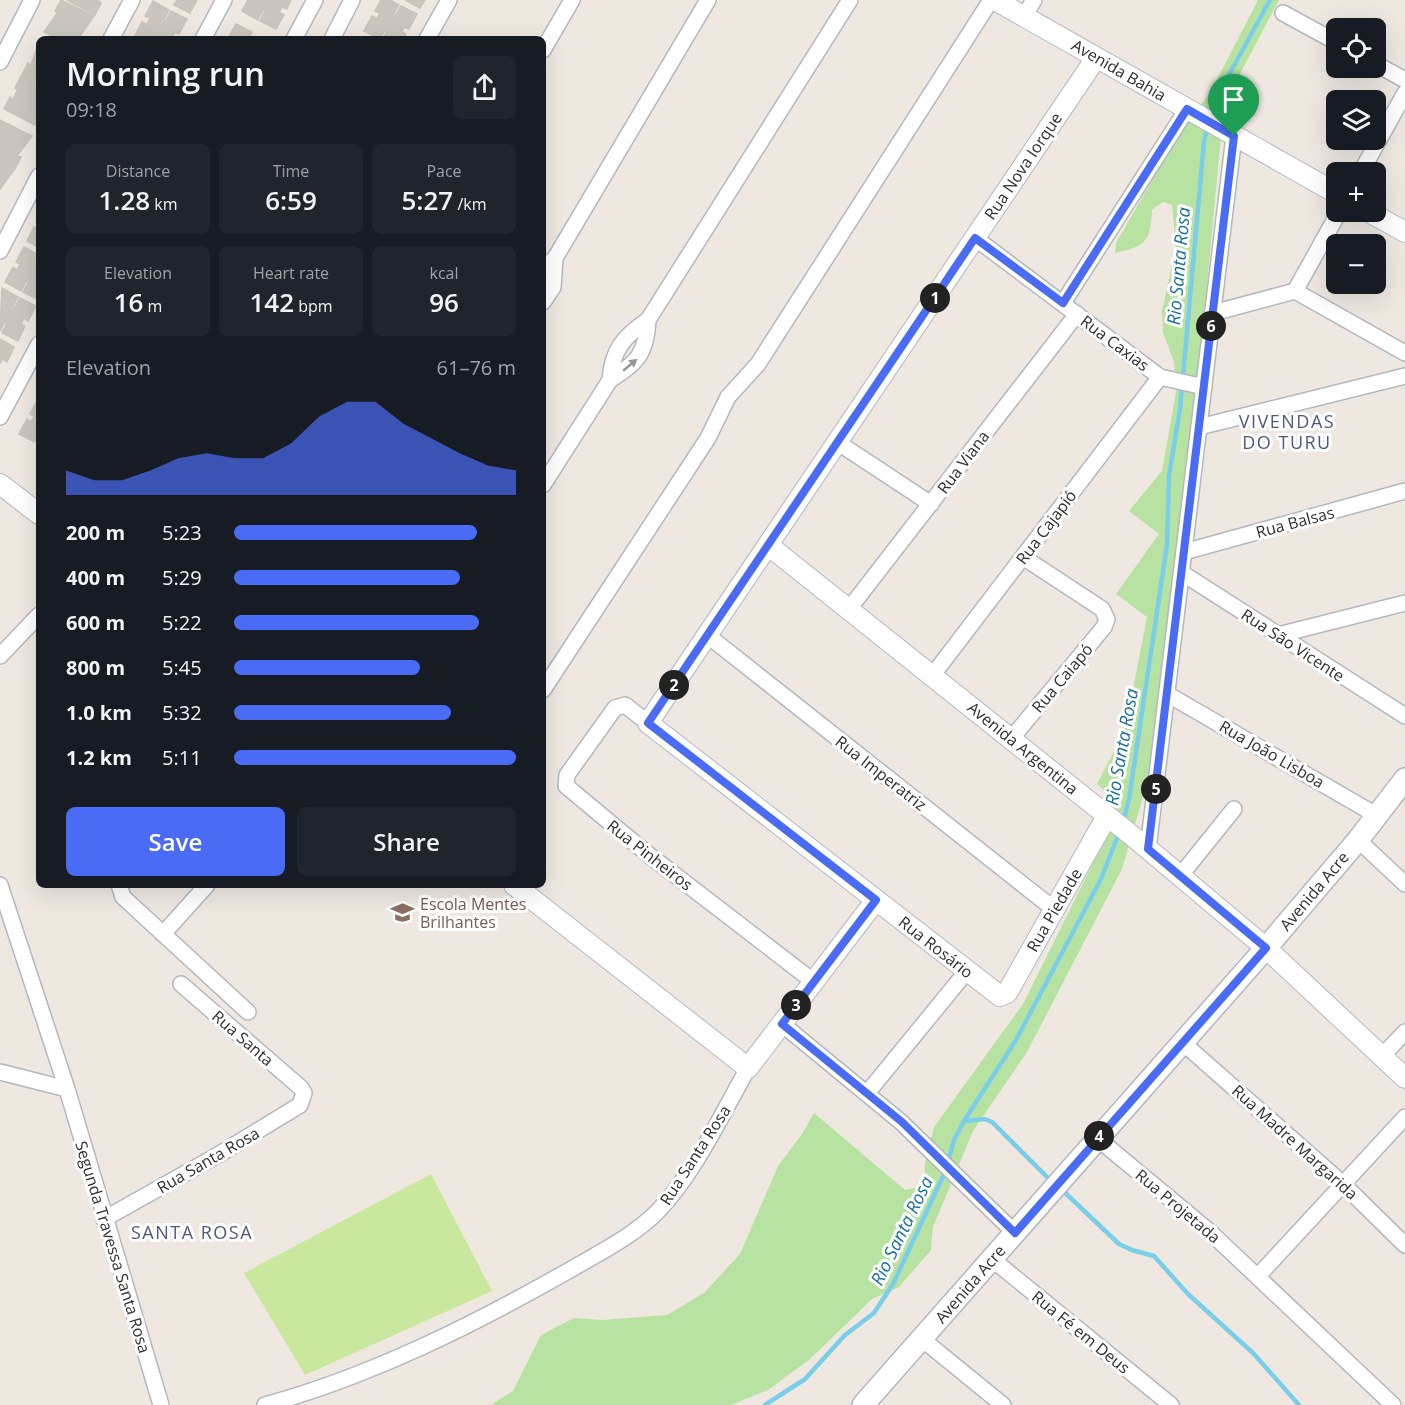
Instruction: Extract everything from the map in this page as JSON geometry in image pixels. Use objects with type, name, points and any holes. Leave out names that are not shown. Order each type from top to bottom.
[{"type":"main road","name":"Avenida Acre","points":[[863,1405],[1266,948],[1358,840],[1405,779]]},
{"type":"street","points":[[0,62],[32,0]]},
{"type":"street","points":[[113,36],[132,0]]},
{"type":"street","points":[[205,36],[224,0]]},
{"type":"street","points":[[296,36],[315,0]]},
{"type":"street","points":[[334,36],[352,0]]},
{"type":"street","points":[[429,36],[449,0]]},
{"type":"street","points":[[546,45],[572,0]]},
{"type":"street","points":[[546,266],[555,258],[708,0]]},
{"type":"street","points":[[610,380],[613,356],[619,345],[648,320],[850,0]]},
{"type":"street","points":[[546,685],[708,438],[728,397],[758,364],[991,3]]},
{"type":"street","name":"Avenida Bahia","points":[[991,3],[1029,8],[1096,58],[1326,187]]},
{"type":"street","points":[[1284,13],[1326,36]]},
{"type":"street","name":"Rua Nova Iorque","points":[[648,723],[1096,58]]},
{"type":"street","points":[[1386,70],[1405,80]]},
{"type":"street","points":[[1367,162],[1405,93]]},
{"type":"street","points":[[1063,303],[1192,112]]},
{"type":"street","points":[[1142,844],[1167,693],[1182,573],[1199,427],[1200,387],[1213,313],[1228,132]]},
{"type":"street","points":[[0,251],[36,182]]},
{"type":"street","points":[[1386,221],[1405,232]]},
{"type":"street","points":[[1295,291],[1333,222]]},
{"type":"street","name":"Rua Caxias","points":[[975,238],[1163,378],[1200,387]]},
{"type":"street","points":[[546,298],[553,287],[555,258]]},
{"type":"street","points":[[1213,313],[1295,291],[1405,353]]},
{"type":"street","name":"Rua Viana","points":[[849,609],[1077,314]]},
{"type":"street","points":[[546,480],[610,380],[636,362],[644,350],[648,320]]},
{"type":"street","points":[[0,417],[36,350]]},
{"type":"street","points":[[1199,427],[1405,376]]},
{"type":"street","name":"Rua Cajapió","points":[[932,676],[1163,378]]},
{"type":"street","points":[[837,442],[931,504]]},
{"type":"street","points":[[0,484],[36,512]]},
{"type":"street","name":"Rua Balsas","points":[[1184,552],[1405,491]]},
{"type":"street","name":"Avenida Argentina","points":[[768,545],[1110,817],[1266,948],[1405,1078]]},
{"type":"street","name":"Rua Caiapó","points":[[1011,739],[1104,627],[1106,614],[1023,557]]},
{"type":"street","name":"Rua São Vicente","points":[[1182,573],[1405,716]]},
{"type":"street","points":[[1278,635],[1405,603]]},
{"type":"street","points":[[0,656],[36,618]]},
{"type":"street","name":"Rua Imperatriz","points":[[707,635],[1055,910]]},
{"type":"street","name":"Rua João Lisboa","points":[[1167,693],[1376,815]]},
{"type":"street","name":"Rua Rosário","points":[[619,705],[625,705],[996,994]]},
{"type":"street","name":"Rua Pinheiros","points":[[619,705],[567,775],[566,786],[649,855],[814,982]]},
{"type":"street","points":[[1180,876],[1234,809]]},
{"type":"street","name":"Rua Piedade","points":[[996,994],[1000,996],[1007,993],[1110,817]]},
{"type":"street","points":[[1358,840],[1405,884]]},
{"type":"street","name":"Segunda Travessa Santa Rosa","points":[[0,885],[66,1089],[161,1405]]},
{"type":"street","points":[[120,888],[123,897],[248,1012]]},
{"type":"street","points":[[163,934],[204,888]]},
{"type":"street","points":[[518,888],[748,1068],[876,900]]},
{"type":"street","points":[[868,1092],[967,971]]},
{"type":"street","name":"Rua Santa","points":[[181,984],[304,1093]]},
{"type":"street","points":[[782,1024],[868,1092],[1015,1233]]},
{"type":"street","points":[[1382,1056],[1405,1032]]},
{"type":"street","name":"Rua Madre Margarida","points":[[1182,1042],[1343,1184],[1405,1245]]},
{"type":"street","name":"Rua Santa Rosa","points":[[265,1405],[385,1362],[465,1326],[522,1297],[638,1228],[673,1194],[748,1068]]},
{"type":"street","points":[[0,1072],[66,1089]]},
{"type":"street","name":"Rua Santa Rosa","points":[[104,1219],[218,1155],[300,1105],[304,1093]]},
{"type":"street","points":[[1258,1276],[1405,1117]]},
{"type":"street","name":"Rua Projetada","points":[[1098,1138],[1258,1276],[1394,1405]]},
{"type":"street","name":"Rua Fé em Deus","points":[[992,1259],[1171,1405]]},
{"type":"street","points":[[922,1339],[1003,1405]]},
{"type":"green space","points":[[1258,0],[1279,0],[1224,104],[1199,369],[1148,780],[1122,869],[1027,1052],[973,1131],[933,1227],[931,1250],[899,1287],[872,1299],[810,1359],[768,1390],[731,1405],[491,1405],[513,1391],[541,1335],[574,1318],[602,1320],[667,1315],[704,1293],[740,1254],[778,1166],[802,1134],[814,1113],[905,1190],[924,1186],[925,1163],[934,1127],[1023,1004],[1110,829],[1118,803],[1097,784],[1125,730],[1147,617],[1116,594],[1159,534],[1129,511],[1162,471],[1176,392],[1174,362],[1163,333],[1162,311],[1176,247],[1172,205],[1163,202],[1152,210],[1148,236],[1140,245],[1115,253],[1116,243],[1186,121],[1209,95]]},
{"type":"green space","points":[[431,1174],[492,1291],[305,1375],[244,1273]]},
{"type":"building","points":[[61,0],[94,16],[80,36],[52,36],[44,32],[58,12],[55,11]]},
{"type":"building","points":[[67,0],[98,0],[101,3],[95,15]]},
{"type":"building","points":[[177,0],[197,0],[190,13],[174,5]]},
{"type":"building","points":[[248,0],[291,0],[287,9],[282,7],[279,12],[284,15],[276,29],[260,21],[265,11],[263,10],[258,20],[242,11]]},
{"type":"building","points":[[381,0],[390,0],[399,5],[394,14],[396,15],[401,6],[417,14],[409,29],[404,27],[402,32],[406,34],[405,36],[384,36],[387,31],[385,30],[382,36],[374,36],[364,31],[372,16],[377,19],[380,13],[375,11]]},
{"type":"building","points":[[405,0],[425,0],[420,8]]},
{"type":"building","points":[[153,1],[169,10],[164,20],[166,21],[171,11],[187,19],[179,34],[175,32],[173,36],[135,36],[142,22],[147,24],[150,18],[145,16]]},
{"type":"building","points":[[236,24],[252,32],[250,36],[229,36]]},
{"type":"building","points":[[36,51],[36,83],[22,75],[28,63],[31,65]]},
{"type":"building","points":[[21,76],[36,84],[36,125],[4,109],[10,97],[13,99],[18,89],[15,88]]},
{"type":"building","points":[[0,120],[32,136],[17,156],[21,157],[15,169],[0,162]]},
{"type":"building","points":[[0,162],[14,170],[0,189]]},
{"type":"building","points":[[34,227],[36,228],[36,246],[27,241]]},
{"type":"building","points":[[24,247],[36,253],[36,298],[23,292],[28,282],[26,281],[21,291],[5,282],[13,267],[17,270],[20,264],[16,262]]},
{"type":"building","points":[[2,288],[18,297],[13,306],[15,307],[20,298],[36,306],[28,321],[24,318],[21,324],[25,326],[18,341],[2,333],[7,323],[5,322],[0,331]]},
{"type":"building","points":[[0,339],[14,347],[7,362],[2,359],[0,364]]},
{"type":"building","points":[[36,403],[35,442],[19,434],[27,419],[31,422],[34,416],[30,414]]},
{"type":"waterway","name":"Rio Santa Rosa","points":[[1210,117],[1214,102],[1270,0]]},
{"type":"waterway","name":"Rio Santa Rosa","points":[[1123,822],[1129,799],[1167,545],[1169,476],[1180,409],[1204,142],[1208,125]]},
{"type":"waterway","name":"Rio Santa Rosa","points":[[948,1162],[954,1140],[964,1121],[1016,1040],[1101,879],[1119,833]]},
{"type":"waterway","points":[[965,1121],[985,1119],[992,1122],[1051,1181]]},
{"type":"waterway","name":"Rio Santa Rosa","points":[[765,1405],[805,1379],[845,1335],[874,1313],[893,1284],[946,1170]]},
{"type":"waterway","points":[[1060,1188],[1119,1244],[1154,1256],[1188,1294],[1253,1353],[1299,1405]]},
{"type":"place","name":"Escola Mentes Brilhantes","points":[[402,913]]},
{"type":"district","name":"VIVENDAS DO TURU","points":[[1287,432]]},
{"type":"district","name":"SANTA ROSA","points":[[192,1233]]},
{"type":"route","points":[[1187,109],[1234,136],[1148,849],[1266,948],[1015,1233],[958,1180],[902,1122],[782,1024],[876,900],[648,723],[975,238],[1063,303],[1187,109]]}]
